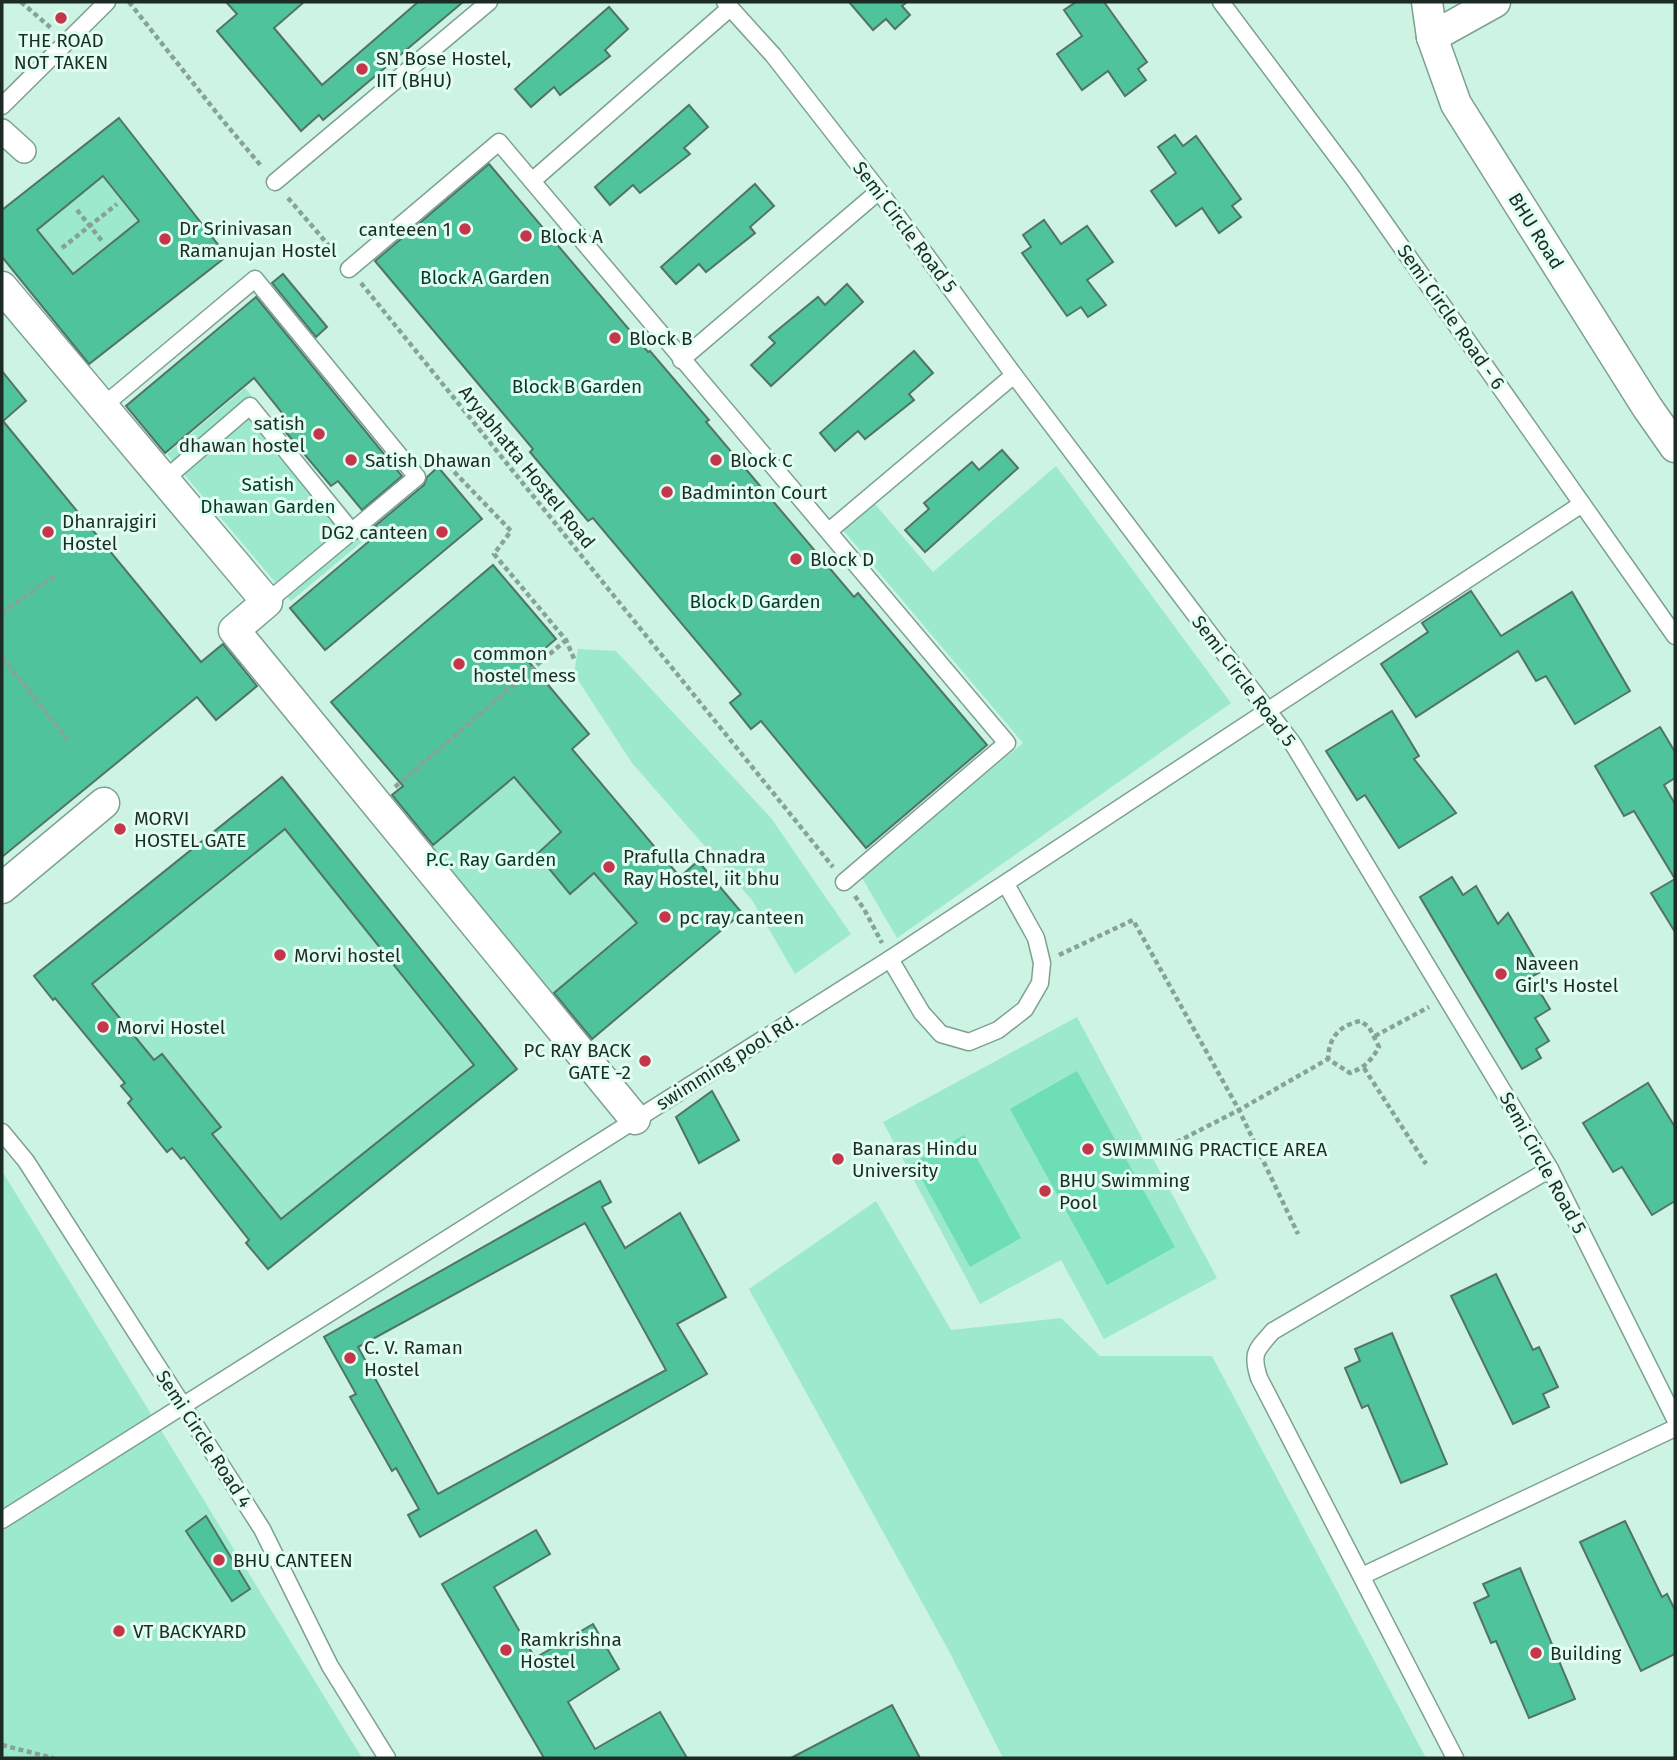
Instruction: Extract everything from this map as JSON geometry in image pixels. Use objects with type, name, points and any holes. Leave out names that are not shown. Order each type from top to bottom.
[{"type":"street","name":"BHU Road","points":[[1427,2],[1432,37],[1456,104],[1675,447]]},
{"type":"street","points":[[1432,37],[1495,2]]},
{"type":"street","points":[[2,131],[24,151]]},
{"type":"street","points":[[2,287],[267,602],[234,630],[635,1119]]},
{"type":"street","points":[[2,888],[104,803]]},
{"type":"lane","points":[[2,106],[107,2]]},
{"type":"lane","points":[[275,181],[489,2]]},
{"type":"lane","name":"Semi Circle Road - 6","points":[[1221,2],[1353,178],[1675,636]]},
{"type":"lane","points":[[532,181],[727,5]]},
{"type":"lane","name":"Semi Circle Road 5","points":[[727,5],[773,55],[879,191],[1014,375],[1293,744],[1550,1169],[1675,1419]]},
{"type":"lane","points":[[349,269],[499,142],[1007,743],[844,882]]},
{"type":"lane","points":[[681,360],[879,191]]},
{"type":"lane","points":[[103,407],[255,279],[417,477],[267,602]]},
{"type":"lane","points":[[829,531],[1014,375]]},
{"type":"lane","points":[[164,480],[250,406],[352,532]]},
{"type":"lane","name":"swimming pool Rd.","points":[[2,1520],[890,959],[1582,504]]},
{"type":"lane","points":[[890,959],[922,1013],[941,1034],[970,1042],[998,1030],[1025,1009],[1040,983],[1042,963],[1036,938],[1006,884]]},
{"type":"lane","name":"Semi Circle Road 4","points":[[2,1132],[26,1161],[262,1529],[330,1666],[387,1758]]},
{"type":"lane","points":[[1455,1758],[1259,1378],[1254,1361],[1259,1346],[1273,1331],[1550,1169]]},
{"type":"lane","points":[[1362,1576],[1675,1428]]},
{"type":"path","points":[[21,2],[67,43]]},
{"type":"path","name":"Aryabhatta Hostel Road","points":[[129,2],[220,117],[349,269],[844,882],[864,909],[890,959]]},
{"type":"path","points":[[62,248],[117,204]]},
{"type":"path","points":[[77,210],[102,241]]},
{"type":"path","points":[[417,477],[439,456],[511,531],[494,554],[566,640],[575,661]]},
{"type":"path","points":[[2,613],[57,574]]},
{"type":"path","points":[[2,619],[2,635]]},
{"type":"path","points":[[376,804],[566,640]]},
{"type":"path","points":[[2,657],[68,740]]},
{"type":"path","points":[[1042,963],[1133,920],[1239,1110],[1298,1234]]},
{"type":"path","points":[[1374,1036],[1446,998]]},
{"type":"path","points":[[1360,1021],[1369,1027],[1379,1048],[1364,1068],[1350,1073],[1328,1059],[1331,1040],[1348,1024],[1360,1021]]},
{"type":"path","points":[[1169,1146],[1328,1059]]},
{"type":"path","points":[[1364,1068],[1426,1164]]},
{"type":"path","points":[[2,1745],[53,1758]]},
{"type":"green space","points":[[103,176],[139,221],[73,274],[37,230]]},
{"type":"green space","name":"Satish Dhawan Garden","points":[[245,388],[369,536],[291,601],[167,454]]},
{"type":"green space","points":[[1056,466],[1231,703],[897,938],[861,876],[1023,743],[843,530],[874,503],[933,572]]},
{"type":"green space","points":[[578,649],[616,651],[771,818],[851,934],[795,974],[752,900],[632,763],[574,674]]},
{"type":"green space","name":"P.C. Ray Garden","points":[[514,777],[561,832],[537,854],[570,893],[594,873],[637,923],[546,1000],[425,852]]},
{"type":"green space","name":"Morvi Hostel","points":[[285,829],[474,1065],[281,1219],[212,1134],[220,1127],[162,1054],[154,1060],[92,984]]},
{"type":"green space","name":"BHU Swimming Pool","points":[[1077,1017],[1217,1278],[1104,1339],[1061,1260],[980,1304],[883,1122]]},
{"type":"green space","points":[[2,1171],[362,1758],[2,1758]]},
{"type":"green space","points":[[876,1201],[951,1330],[1061,1318],[1100,1356],[1212,1356],[1426,1758],[1003,1758],[950,1653],[749,1289]]},
{"type":"shaded area","points":[[1077,1071],[1175,1247],[1107,1285],[1010,1109]]},
{"type":"shaded area","points":[[964,1135],[1021,1238],[970,1267],[913,1163]]},
{"type":"building","name":"SN Bose Hostel, IIT (BHU)","points":[[226,2],[304,2],[274,28],[322,85],[418,2],[463,2],[323,120],[319,115],[301,131],[217,31],[237,14]]},
{"type":"building","points":[[849,2],[907,2],[902,6],[910,15],[895,29],[886,19],[873,30]]},
{"type":"building","points":[[1076,2],[1104,2],[1147,62],[1138,69],[1146,80],[1125,96],[1108,71],[1082,90],[1057,54],[1082,36],[1064,10]]},
{"type":"building","points":[[609,7],[628,29],[605,50],[610,56],[560,95],[554,87],[531,107],[515,89]]},
{"type":"building","points":[[689,105],[708,127],[684,148],[690,154],[640,193],[633,185],[610,205],[595,187]]},
{"type":"building","name":"Dr Srinivasan Ramanujan Hostel","points":[[119,118],[227,256],[89,364],[2,257],[2,210]],"holes":[[[103,176],[139,221],[73,274],[37,230]]]},
{"type":"building","points":[[1175,135],[1183,146],[1196,136],[1241,199],[1232,206],[1241,217],[1219,233],[1202,208],[1176,226],[1151,191],[1176,173],[1158,147]]},
{"type":"building","points":[[489,164],[709,420],[706,422],[854,597],[858,593],[987,745],[866,848],[761,721],[751,729],[730,703],[741,694],[593,518],[588,521],[530,452],[533,449],[375,261]]},
{"type":"building","points":[[755,184],[774,206],[750,227],[755,233],[706,272],[699,264],[676,284],[661,267]]},
{"type":"building","points":[[1044,220],[1061,244],[1087,226],[1113,262],[1087,280],[1106,305],[1088,317],[1081,307],[1067,316],[1022,253],[1031,247],[1023,235]]},
{"type":"building","points":[[283,274],[327,327],[316,337],[272,283]]},
{"type":"building","points":[[847,284],[863,302],[771,386],[751,365],[775,343],[769,337],[818,297],[825,305]]},
{"type":"building","points":[[256,297],[402,476],[362,510],[338,481],[331,486],[284,430],[291,424],[254,378],[165,453],[126,406]]},
{"type":"building","points":[[914,351],[933,373],[909,394],[914,400],[865,439],[858,431],[835,451],[820,433]]},
{"type":"building","name":"Dhanrajgiri Hostel","points":[[2,371],[26,401],[3,421],[201,662],[223,644],[257,686],[216,720],[197,697],[2,857]]},
{"type":"building","points":[[1002,450],[1018,468],[925,552],[905,530],[929,509],[924,503],[972,462],[979,470]]},
{"type":"building","points":[[438,467],[482,519],[325,650],[290,608],[380,532],[375,526],[424,485],[427,477]]},
{"type":"building","points":[[493,565],[556,639],[529,662],[589,734],[572,749],[680,877],[698,861],[742,913],[592,1039],[554,993],[637,923],[594,873],[570,894],[537,854],[561,832],[514,777],[433,845],[392,795],[403,786],[331,702]]},
{"type":"building","points":[[1471,591],[1501,636],[1572,592],[1630,691],[1575,724],[1546,676],[1536,681],[1518,651],[1416,717],[1381,664],[1428,632],[1422,623]]},
{"type":"building","points":[[1392,711],[1419,756],[1414,759],[1456,813],[1399,848],[1365,795],[1357,800],[1326,751]]},
{"type":"building","points":[[1660,727],[1675,752],[1675,778],[1664,785],[1675,804],[1675,879],[1634,811],[1624,816],[1595,766]]},
{"type":"building","name":"Morvi Hostel","points":[[282,777],[517,1069],[268,1269],[246,1243],[249,1240],[184,1157],[181,1159],[172,1148],[167,1152],[128,1103],[132,1099],[121,1086],[125,1083],[34,976]],"holes":[[[285,829],[474,1065],[281,1219],[212,1134],[221,1127],[162,1054],[154,1060],[92,984]]]},
{"type":"building","name":"Naveen Girl's Hostel","points":[[1452,877],[1463,895],[1476,886],[1498,924],[1508,913],[1542,971],[1531,977],[1550,1009],[1535,1018],[1549,1041],[1536,1049],[1541,1058],[1522,1069],[1420,897]]},
{"type":"building","points":[[1675,879],[1675,932],[1651,893]]},
{"type":"building","points":[[1648,1083],[1675,1127],[1675,1201],[1652,1215],[1622,1167],[1613,1172],[1583,1123]]},
{"type":"building","points":[[712,1091],[739,1140],[699,1163],[676,1117]]},
{"type":"building","name":"C. V. Raman Hostel","points":[[600,1181],[611,1202],[602,1207],[625,1248],[680,1213],[726,1297],[677,1324],[707,1374],[420,1537],[408,1515],[419,1509],[396,1468],[392,1471],[350,1397],[356,1394],[324,1337]],"holes":[[[585,1223],[666,1370],[438,1494],[358,1347]]]},
{"type":"building","points":[[1496,1274],[1533,1350],[1539,1347],[1558,1387],[1543,1394],[1549,1407],[1513,1424],[1451,1296]]},
{"type":"building","points":[[1392,1333],[1447,1464],[1401,1483],[1368,1405],[1362,1408],[1345,1368],[1360,1361],[1355,1349]]},
{"type":"building","name":"BHU CANTEEN","points":[[206,1516],[250,1589],[232,1601],[186,1531]]},
{"type":"building","points":[[1625,1521],[1662,1597],[1667,1594],[1675,1610],[1675,1654],[1641,1671],[1580,1542]]},
{"type":"building","name":"Ramkrishna Hostel","points":[[536,1530],[550,1554],[494,1587],[535,1658],[593,1624],[619,1669],[568,1702],[595,1749],[660,1712],[687,1758],[544,1758],[442,1584]]},
{"type":"building","name":"Building","points":[[1520,1568],[1575,1699],[1529,1718],[1496,1641],[1491,1643],[1474,1603],[1489,1596],[1483,1584]]},
{"type":"building","points":[[892,1705],[920,1758],[791,1758]]},
{"type":"place","name":"THE ROAD NOT TAKEN","points":[[61,18]]},
{"type":"place","name":"SN Bose Hostel, IIT (BHU)","points":[[362,69]]},
{"type":"place","name":"canteeen 1","points":[[465,229]]},
{"type":"place","name":"Block A","points":[[526,236]]},
{"type":"place","name":"Dr Srinivasan Ramanujan Hostel","points":[[165,239]]},
{"type":"place","name":"Block B","points":[[615,338]]},
{"type":"place","name":"satish dhawan hostel","points":[[319,434]]},
{"type":"place","name":"Satish Dhawan","points":[[351,460]]},
{"type":"place","name":"Block C","points":[[716,460]]},
{"type":"place","name":"Badminton Court","points":[[667,492]]},
{"type":"place","name":"Dhanrajgiri Hostel","points":[[48,532]]},
{"type":"place","name":"DG2 canteen","points":[[442,532]]},
{"type":"place","name":"Block D","points":[[796,559]]},
{"type":"place","name":"common hostel mess","points":[[459,664]]},
{"type":"place","name":"MORVI HOSTEL GATE","points":[[120,829]]},
{"type":"place","name":"Prafulla Chnadra Ray Hostel, iit bhu","points":[[609,867]]},
{"type":"place","name":"pc ray canteen","points":[[665,917]]},
{"type":"place","name":"Morvi hostel","points":[[280,955]]},
{"type":"place","name":"Naveen Girl's Hostel","points":[[1501,974]]},
{"type":"place","name":"Morvi Hostel","points":[[103,1027]]},
{"type":"place","name":"PC RAY BACK GATE -2","points":[[645,1061]]},
{"type":"place","name":"SWIMMING PRACTICE AREA","points":[[1088,1149]]},
{"type":"place","name":"Banaras Hindu University","points":[[838,1159]]},
{"type":"place","name":"BHU Swimming Pool","points":[[1045,1191]]},
{"type":"place","name":"C. V. Raman Hostel","points":[[350,1358]]},
{"type":"place","name":"BHU CANTEEN","points":[[219,1560]]},
{"type":"place","name":"VT BACKYARD","points":[[119,1631]]},
{"type":"place","name":"Ramkrishna Hostel","points":[[506,1650]]},
{"type":"place","name":"Building","points":[[1536,1653]]},
{"type":"park label","name":"Block A Garden","points":[[485,277]]},
{"type":"park label","name":"Block B Garden","points":[[577,386]]},
{"type":"park label","name":"Block D Garden","points":[[755,601]]}]
